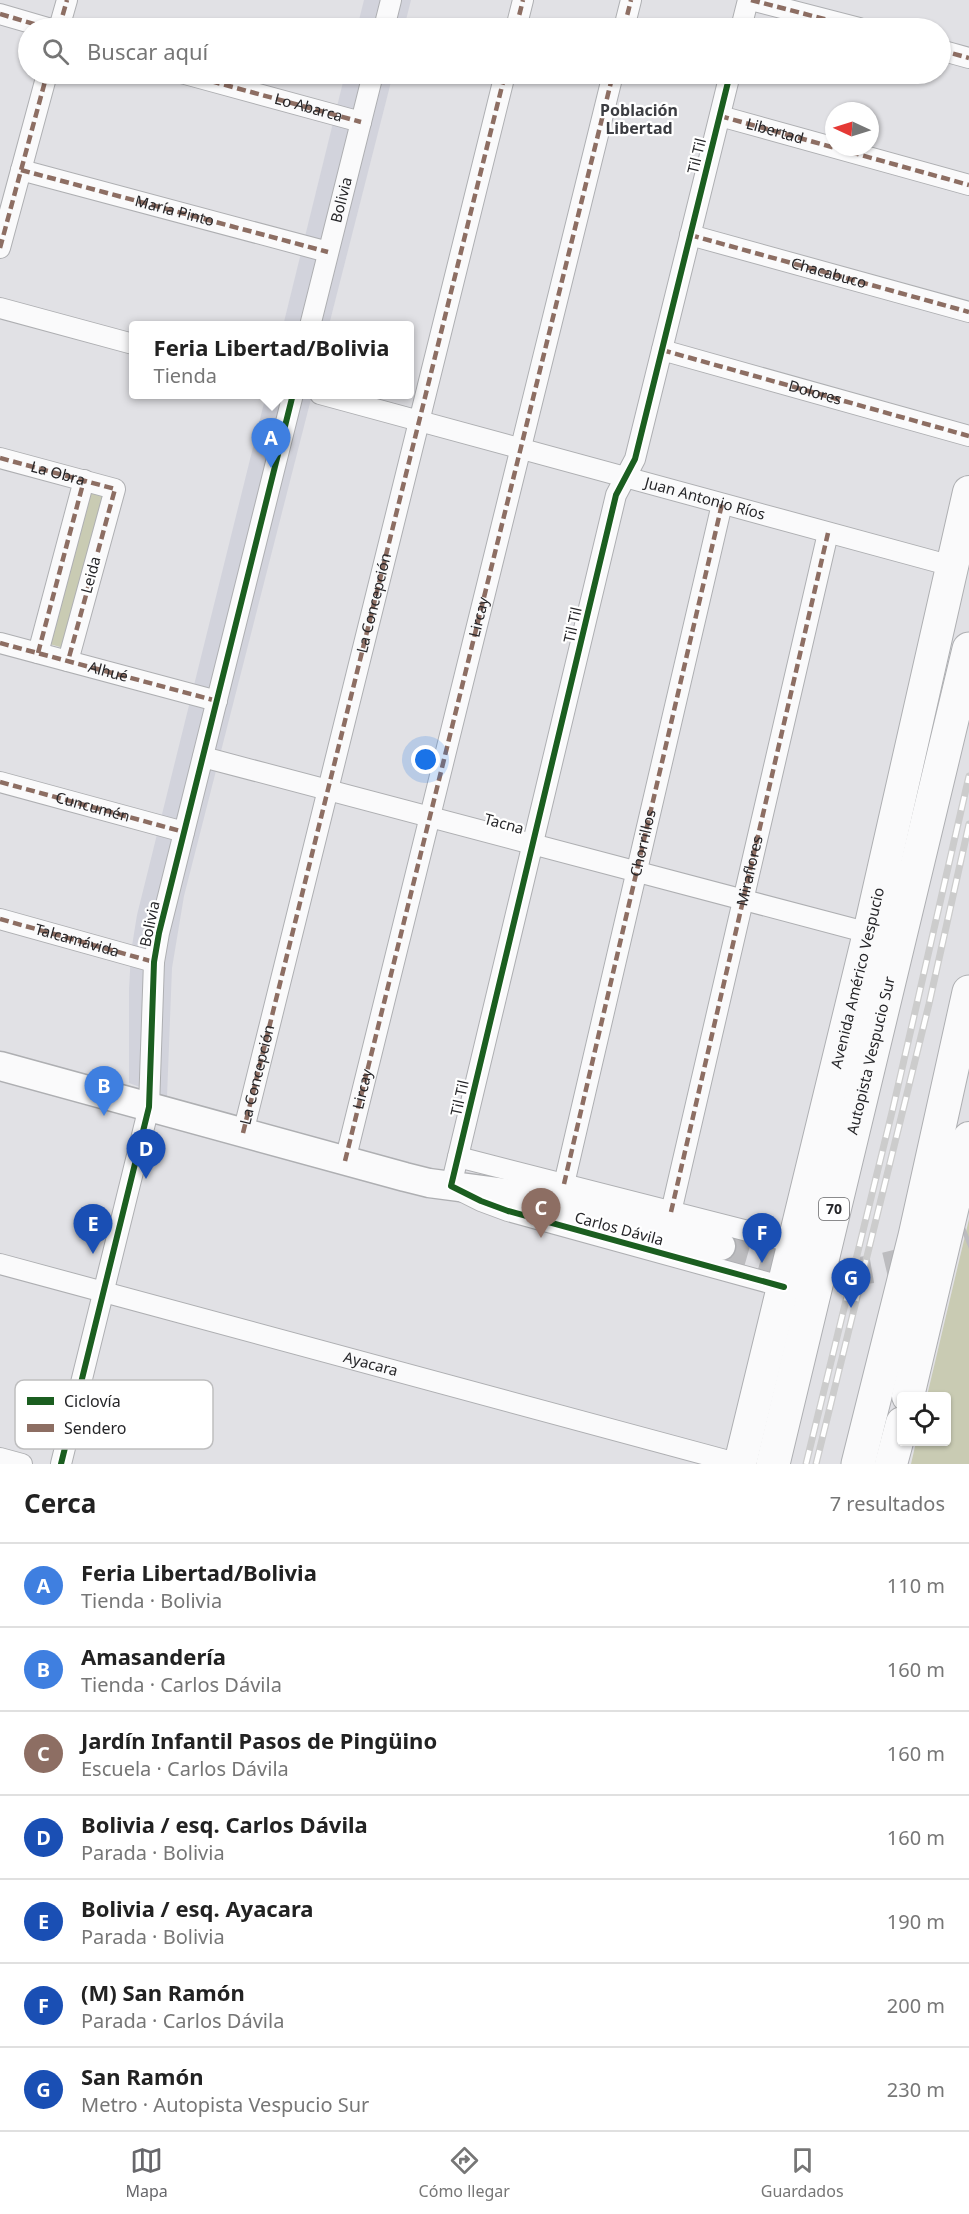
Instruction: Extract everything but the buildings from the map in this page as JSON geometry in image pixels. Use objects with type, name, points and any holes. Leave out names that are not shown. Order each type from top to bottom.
[{"type":"highway","name":"Autopista Vespucio Sur","points":[[773,1464],[969,649]]},
{"type":"highway","points":[[858,1464],[915,1236],[969,992]]},
{"type":"main road","name":"Avenida Américo Vespucio","points":[[740,1464],[869,933],[969,492]]},
{"type":"main road","points":[[909,1392],[969,1138]]},
{"type":"main road","points":[[891,1464],[897,1442]]},
{"type":"street","points":[[62,18],[67,0]]},
{"type":"street","points":[[386,18],[391,0]]},
{"type":"street","points":[[518,18],[523,0]]},
{"type":"street","points":[[626,18],[631,0]]},
{"type":"street","points":[[744,18],[750,0],[820,18]]},
{"type":"street","points":[[0,14],[18,19]]},
{"type":"street","points":[[951,53],[969,58]]},
{"type":"street","points":[[0,248],[44,84]]},
{"type":"street","name":"Lo Abarca","points":[[221,84],[360,122]]},
{"type":"street","name":"Bolivia","points":[[311,321],[370,84]]},
{"type":"street","name":"La Concepción","points":[[243,1133],[503,84]]},
{"type":"street","name":"Lircay","points":[[345,1161],[611,84]]},
{"type":"street","name":"Til Til","points":[[451,1186],[616,495],[635,459],[728,84]]},
{"type":"street","name":"Libertad","points":[[720,116],[969,185]]},
{"type":"street","name":"María Pinto","points":[[21,170],[328,252]]},
{"type":"street","name":"Chacabuco","points":[[690,235],[969,312]]},
{"type":"street","points":[[0,308],[129,343]]},
{"type":"street","name":"Dolores","points":[[662,350],[969,436]]},
{"type":"street","name":"Bolivia","points":[[82,1380],[149,1107],[154,962],[159,933],[292,399]]},
{"type":"street","name":"Juan Antonio Ríos","points":[[338,399],[952,566]]},
{"type":"street","name":"La Obra","points":[[0,458],[115,489]]},
{"type":"street","name":"Leida","points":[[38,653],[84,480]]},
{"type":"street","name":"Leida","points":[[68,662],[115,489]]},
{"type":"street","name":"Chorrillos","points":[[564,1184],[722,504]]},
{"type":"street","name":"Miraflores","points":[[671,1212],[828,532]]},
{"type":"street","name":"Alhué","points":[[0,643],[217,701]]},
{"type":"street","name":"Tacna","points":[[203,757],[869,933]]},
{"type":"street","name":"Cuncumén","points":[[0,782],[184,832]]},
{"type":"street","name":"Talcamávida","points":[[0,919],[154,962]]},
{"type":"street","name":"Carlos Dávila","points":[[0,1066],[429,1183],[529,1196],[721,1246]]},
{"type":"street","name":"Carlos Dávila","points":[[458,1157],[795,1243]]},
{"type":"street","name":"Carlos Dávila","points":[[451,1186],[481,1202],[508,1211],[784,1287]]},
{"type":"street","name":"Ayacara","points":[[0,1264],[740,1464]]},
{"type":"street","name":"Bolivia","points":[[61,1464],[65,1449]]},
{"type":"street","points":[[0,1458],[22,1464]]},
{"type":"shaded area","points":[[364,0],[411,0],[406,18],[360,18]]},
{"type":"shaded area","points":[[343,84],[390,84],[330,321],[284,321]]},
{"type":"shaded area","points":[[265,399],[311,399],[184,896],[172,968],[167,1097],[129,1083],[129,990],[131,952],[137,915]]},
{"type":"green space","points":[[87,492],[105,496],[67,649],[46,643]]},
{"type":"green space","points":[[969,1219],[969,1464],[911,1464],[915,1446],[951,1446],[951,1392],[928,1392]]},
{"type":"tunnel","points":[[721,1246],[797,1266],[844,1272],[892,1265],[969,1237]]},
{"type":"railway","points":[[806,1464],[893,1108],[969,776]]},
{"type":"railway","points":[[816,1464],[929,1004],[969,824]]},
{"type":"marked path","points":[[62,18],[67,0]]},
{"type":"marked path","points":[[518,18],[523,0]]},
{"type":"marked path","points":[[626,18],[631,0]]},
{"type":"marked path","points":[[751,0],[820,18]]},
{"type":"marked path","points":[[0,14],[18,19]]},
{"type":"marked path","points":[[951,53],[969,58]]},
{"type":"marked path","points":[[0,248],[44,84]]},
{"type":"marked path","points":[[222,84],[361,122]]},
{"type":"marked path","points":[[243,1133],[503,84]]},
{"type":"marked path","points":[[345,1161],[611,84]]},
{"type":"marked path","points":[[720,116],[969,185]]},
{"type":"marked path","points":[[21,170],[328,252]]},
{"type":"marked path","points":[[690,235],[969,312]]},
{"type":"marked path","points":[[662,350],[969,436]]},
{"type":"marked path","points":[[0,458],[115,489],[68,661]]},
{"type":"marked path","points":[[38,653],[84,480]]},
{"type":"marked path","points":[[564,1184],[722,504]]},
{"type":"marked path","points":[[671,1212],[828,533]]},
{"type":"marked path","points":[[0,643],[217,701]]},
{"type":"marked path","points":[[0,782],[184,832]]},
{"type":"marked path","points":[[0,919],[154,962]]},
{"type":"cycle path","points":[[728,84],[635,459],[616,495],[451,1186],[508,1211],[784,1287]]},
{"type":"cycle path","points":[[82,1380],[149,1107],[154,962],[159,933],[292,399]]},
{"type":"cycle path","points":[[61,1464],[65,1449]]},
{"type":"place","name":"Feria Libertad/Bolivia","points":[[271,468]]},
{"type":"place","name":"Amasandería","points":[[104,1116]]},
{"type":"place","name":"Bolivia / esq. Carlos Dávila","points":[[146,1179]]},
{"type":"place","name":"Jardín Infantil Pasos de Pingüino","points":[[541,1238]]},
{"type":"place","name":"Bolivia / esq. Ayacara","points":[[93,1254]]},
{"type":"place","name":"(M) San Ramón","points":[[762,1263]]},
{"type":"place","name":"San Ramón","points":[[851,1308]]},
{"type":"district","name":"Población Libertad","points":[[639,119]]}]
